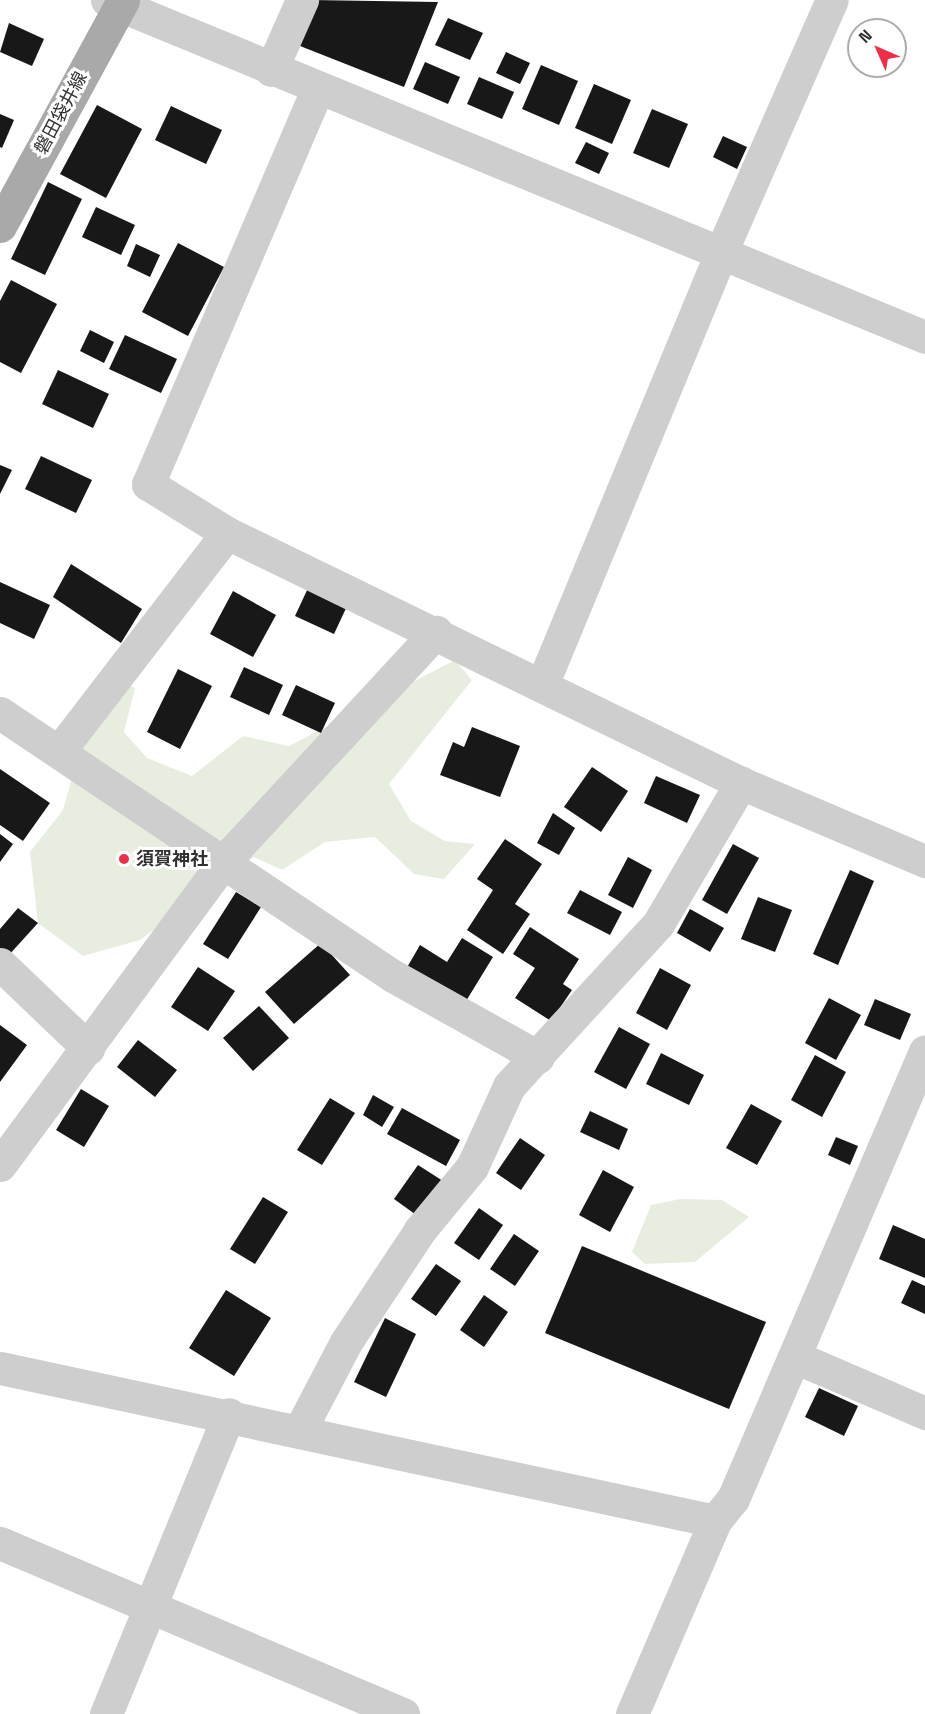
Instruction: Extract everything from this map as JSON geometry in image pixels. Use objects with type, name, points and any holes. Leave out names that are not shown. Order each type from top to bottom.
[{"type":"main road","name":"磐田袋井線","points":[[0,226],[116,2]]},
{"type":"street","points":[[271,70],[302,0]]},
{"type":"street","points":[[542,684],[722,250],[832,0]]},
{"type":"street","points":[[116,2],[317,90],[722,250],[925,337]]},
{"type":"street","points":[[317,90],[148,484],[227,533],[436,632],[741,783],[925,861]]},
{"type":"street","points":[[60,750],[227,533]]},
{"type":"street","points":[[0,1165],[225,860],[436,632]]},
{"type":"street","points":[[0,713],[60,750],[225,860],[393,976],[538,1057]]},
{"type":"street","points":[[300,1430],[346,1342],[420,1230],[472,1167],[509,1086],[658,924],[741,783]]},
{"type":"street","points":[[0,964],[88,1048]]},
{"type":"street","points":[[632,1714],[715,1521],[733,1499],[925,1051]]},
{"type":"street","points":[[795,1357],[925,1413]]},
{"type":"street","points":[[0,1368],[229,1414],[715,1521]]},
{"type":"street","points":[[106,1714],[152,1607],[229,1414]]},
{"type":"street","points":[[0,1543],[403,1714]]},
{"type":"green space","points":[[455,660],[472,680],[389,784],[411,821],[445,841],[475,844],[444,879],[414,874],[375,837],[325,842],[282,870],[254,857],[140,940],[83,956],[38,923],[30,852],[63,810],[91,709],[116,677],[135,688],[124,732],[147,758],[192,776],[243,736],[289,746]]},
{"type":"green space","points":[[680,1199],[722,1200],[749,1217],[695,1262],[645,1264],[632,1252],[651,1205]]},
{"type":"building","points":[[312,0],[438,2],[404,87],[295,44]]},
{"type":"building","points":[[448,18],[483,33],[470,60],[435,45]]},
{"type":"building","points":[[9,23],[44,39],[32,66],[0,52]]},
{"type":"building","points":[[506,52],[530,63],[520,84],[496,73]]},
{"type":"building","points":[[425,62],[460,77],[448,104],[413,89]]},
{"type":"building","points":[[541,65],[578,81],[559,125],[522,109]]},
{"type":"building","points":[[479,77],[514,92],[502,119],[467,104]]},
{"type":"building","points":[[594,84],[631,100],[612,144],[575,128]]},
{"type":"building","points":[[97,105],[142,129],[106,198],[60,174]]},
{"type":"building","points":[[171,106],[222,130],[206,164],[155,140]]},
{"type":"building","points":[[652,109],[688,124],[669,168],[633,153]]},
{"type":"building","points":[[0,114],[14,120],[2,148],[0,147]]},
{"type":"building","points":[[723,136],[747,147],[737,169],[713,157]]},
{"type":"building","points":[[586,142],[609,153],[599,174],[575,163]]},
{"type":"building","points":[[48,182],[82,199],[45,275],[11,259]]},
{"type":"building","points":[[96,207],[135,225],[121,255],[82,237]]},
{"type":"building","points":[[178,243],[224,267],[188,336],[142,312]]},
{"type":"building","points":[[136,244],[160,255],[150,277],[127,266]]},
{"type":"building","points":[[11,280],[57,304],[21,373],[0,362],[0,301]]},
{"type":"building","points":[[90,330],[114,342],[104,363],[80,351]]},
{"type":"building","points":[[125,335],[177,359],[161,393],[109,369]]},
{"type":"building","points":[[58,370],[109,394],[93,428],[42,404]]},
{"type":"building","points":[[41,456],[92,480],[76,513],[25,489]]},
{"type":"building","points":[[0,465],[12,470],[0,494]]},
{"type":"building","points":[[71,564],[142,609],[121,643],[53,597]]},
{"type":"building","points":[[0,582],[50,605],[34,639],[0,623]]},
{"type":"building","points":[[309,586],[348,604],[334,634],[295,616]]},
{"type":"building","points":[[233,591],[276,615],[253,657],[210,634]]},
{"type":"building","points":[[244,667],[283,685],[269,715],[230,697]]},
{"type":"building","points":[[178,669],[212,686],[180,749],[147,732]]},
{"type":"building","points":[[296,685],[335,703],[321,733],[282,715]]},
{"type":"building","points":[[472,727],[520,746],[500,797],[440,775],[453,742],[464,747]]},
{"type":"building","points":[[592,767],[628,791],[601,832],[564,807]]},
{"type":"building","points":[[0,769],[50,803],[23,841],[0,825]]},
{"type":"building","points":[[656,776],[700,795],[687,823],[644,803]]},
{"type":"building","points":[[553,813],[575,828],[559,855],[537,843]]},
{"type":"building","points":[[0,834],[13,844],[0,862]]},
{"type":"building","points":[[505,839],[542,864],[515,904],[530,914],[503,954],[467,930],[493,890],[477,879]]},
{"type":"building","points":[[733,844],[759,858],[727,914],[702,900]]},
{"type":"building","points":[[628,857],[652,870],[633,908],[608,895]]},
{"type":"building","points":[[850,870],[874,881],[838,965],[813,954]]},
{"type":"building","points":[[580,890],[622,912],[610,935],[567,913]]},
{"type":"building","points":[[236,892],[261,907],[228,959],[203,944]]},
{"type":"building","points":[[758,897],[792,910],[775,952],[741,939]]},
{"type":"building","points":[[18,908],[38,923],[8,956],[0,950],[0,929]]},
{"type":"building","points":[[690,909],[724,928],[710,952],[677,933]]},
{"type":"building","points":[[530,927],[579,959],[563,984],[572,990],[551,1021],[515,998],[535,968],[513,954]]},
{"type":"building","points":[[462,938],[493,957],[463,1006],[405,971],[420,945],[447,962]]},
{"type":"building","points":[[321,943],[350,975],[294,1024],[265,992]]},
{"type":"building","points":[[198,967],[235,991],[208,1031],[171,1007]]},
{"type":"building","points":[[660,968],[691,985],[667,1030],[636,1013]]},
{"type":"building","points":[[829,998],[861,1015],[836,1060],[805,1043]]},
{"type":"building","points":[[875,999],[911,1014],[900,1040],[864,1025]]},
{"type":"building","points":[[259,1006],[289,1038],[253,1071],[223,1038]]},
{"type":"building","points":[[0,1025],[27,1045],[0,1082]]},
{"type":"building","points":[[619,1027],[650,1044],[626,1089],[594,1072]]},
{"type":"building","points":[[138,1040],[177,1070],[155,1097],[117,1067]]},
{"type":"building","points":[[661,1053],[704,1075],[689,1105],[646,1084]]},
{"type":"building","points":[[815,1055],[846,1072],[822,1117],[791,1100]]},
{"type":"building","points":[[81,1089],[109,1106],[84,1147],[56,1130]]},
{"type":"building","points":[[373,1095],[394,1107],[382,1127],[363,1115]]},
{"type":"building","points":[[330,1098],[355,1113],[322,1165],[297,1150]]},
{"type":"building","points":[[751,1104],[782,1121],[757,1165],[726,1148]]},
{"type":"building","points":[[402,1108],[460,1140],[446,1166],[387,1134]]},
{"type":"building","points":[[590,1111],[628,1129],[619,1150],[580,1132]]},
{"type":"building","points":[[836,1137],[858,1146],[850,1165],[828,1155]]},
{"type":"building","points":[[520,1138],[545,1155],[521,1190],[496,1173]]},
{"type":"building","points":[[418,1165],[443,1181],[419,1217],[394,1199]]},
{"type":"building","points":[[603,1170],[634,1187],[610,1232],[579,1215]]},
{"type":"building","points":[[263,1197],[288,1212],[255,1264],[230,1249]]},
{"type":"building","points":[[479,1208],[503,1225],[479,1260],[454,1243]]},
{"type":"building","points":[[893,1225],[925,1239],[925,1278],[879,1259]]},
{"type":"building","points":[[514,1234],[539,1251],[515,1286],[490,1269]]},
{"type":"building","points":[[582,1246],[766,1322],[729,1409],[545,1333]]},
{"type":"building","points":[[436,1264],[461,1281],[436,1316],[411,1299]]},
{"type":"building","points":[[912,1280],[925,1286],[925,1314],[901,1303]]},
{"type":"building","points":[[226,1290],[271,1318],[234,1376],[189,1348]]},
{"type":"building","points":[[484,1295],[508,1312],[484,1347],[460,1330]]},
{"type":"building","points":[[385,1318],[416,1334],[386,1397],[354,1382]]},
{"type":"building","points":[[819,1388],[858,1406],[844,1436],[805,1417]]},
{"type":"place","name":"須賀神社","points":[[124,859]]}]
